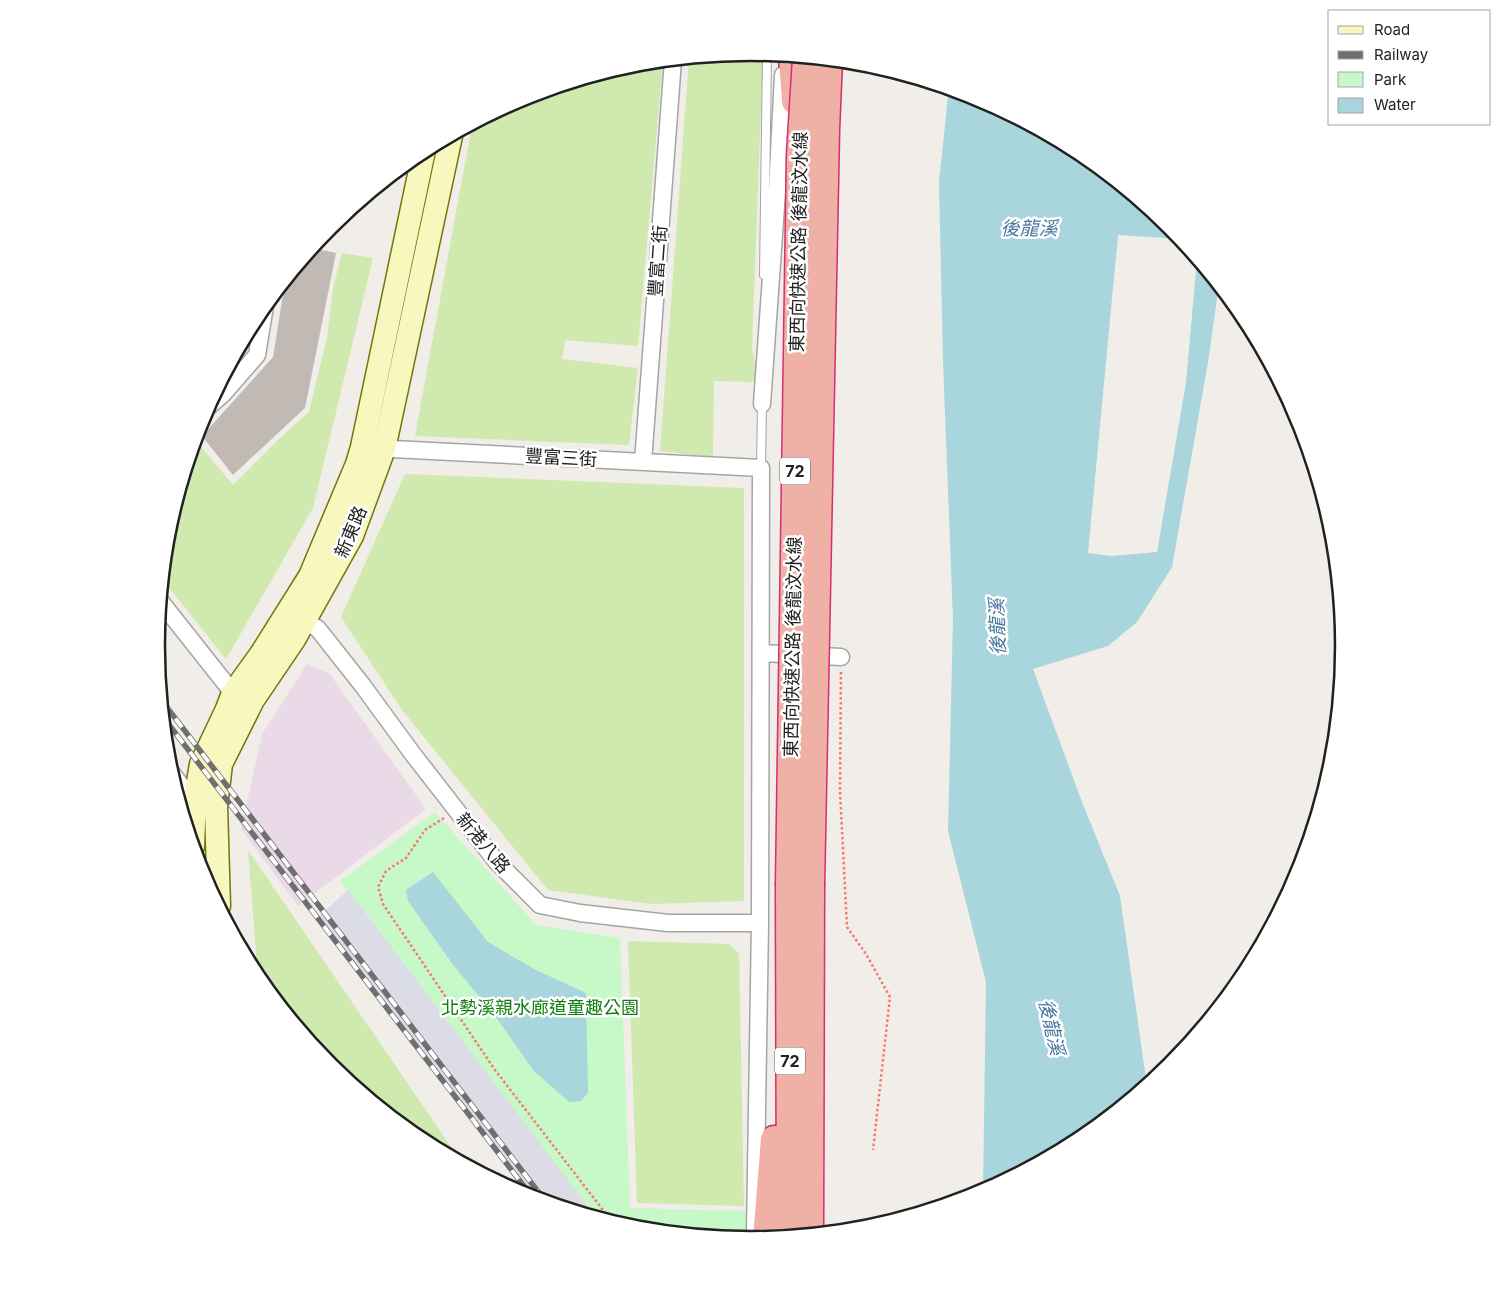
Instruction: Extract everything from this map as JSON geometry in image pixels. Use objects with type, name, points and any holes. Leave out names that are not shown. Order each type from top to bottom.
[{"type":"highway","points":[[793,63],[800,155]]},
{"type":"highway","name":"東西向快速公路 後龍汶水線","points":[[806,64],[800,155],[800,886],[810,1228]]},
{"type":"highway","name":"東西向快速公路 後龍汶水線","points":[[790,1230],[790,934],[800,886],[829,66]]},
{"type":"highway","points":[[826,129],[836,67]]},
{"type":"highway","points":[[767,1231],[790,934]]},
{"type":"main road","name":"新東路","points":[[218,889],[216,807],[221,764],[243,697],[261,654],[297,615],[352,536],[384,449],[449,145]]},
{"type":"main road","name":"新東路","points":[[297,615],[310,576],[362,448],[422,162]]},
{"type":"main road","name":"新東路","points":[[194,828],[195,799],[201,764],[228,709],[243,697]]},
{"type":"street","points":[[762,404],[777,192],[784,63]]},
{"type":"street","name":"豐富二街","points":[[643,462],[673,66]]},
{"type":"street","points":[[230,380],[257,355],[262,324]]},
{"type":"street","name":"豐富三街","points":[[362,448],[761,468]]},
{"type":"street","points":[[754,1232],[760,923],[761,468]]},
{"type":"street","points":[[167,609],[243,697]]},
{"type":"street","name":"新港八路","points":[[297,615],[318,629],[496,861],[540,905],[580,913],[668,923],[760,923]]},
{"type":"street","points":[[761,653],[841,657]]},
{"type":"street","points":[[182,787],[195,799],[216,807]]},
{"type":"lane","points":[[761,468],[768,62]]},
{"type":"path","points":[[841,657],[840,791],[847,926],[866,954],[890,997],[873,1150]]},
{"type":"path","points":[[445,817],[425,830],[406,858],[386,871],[378,888],[383,904],[495,1070],[607,1214]]},
{"type":"shaded area","points":[[307,664],[329,673],[426,809],[298,906],[241,829],[262,734]]},
{"type":"shaded area","points":[[348,890],[591,1209],[562,1201],[525,1186],[316,919]]},
{"type":"green space","points":[[763,62],[752,349],[757,372],[754,382],[714,381],[713,457],[660,451],[689,65]]},
{"type":"green space","points":[[662,68],[638,346],[565,340],[562,359],[638,368],[629,445],[415,436],[470,133],[527,106],[562,92],[636,72]]},
{"type":"green space","points":[[342,253],[373,258],[313,508],[226,659],[169,587],[176,532],[185,495],[201,446],[233,485],[309,412],[327,338],[333,288]]},
{"type":"green space","points":[[405,474],[744,488],[744,901],[651,904],[548,890],[402,710],[341,617]]},
{"type":"green space","name":"北勢溪親水廊道童趣公園","points":[[435,812],[536,925],[620,938],[630,1208],[746,1211],[746,1232],[674,1227],[636,1221],[590,1209],[340,881]]},
{"type":"green space","points":[[248,850],[455,1151],[394,1111],[337,1060],[286,1003],[257,960]]},
{"type":"green space","points":[[628,941],[729,944],[739,954],[744,1206],[637,1203]]},
{"type":"water","name":"後龍溪","points":[[947,95],[1009,122],[1076,160],[1136,206],[1169,238],[1118,235],[1088,553],[1111,556],[1157,552],[1186,383],[1196,267],[1218,294],[1208,362],[1172,567],[1137,622],[1108,646],[1033,669],[1082,802],[1120,896],[1146,1078],[1107,1111],[1076,1133],[1043,1153],[983,1183],[986,982],[948,831],[953,619],[943,361],[939,181]]},
{"type":"water","points":[[433,872],[488,942],[536,970],[586,993],[588,1093],[581,1101],[569,1102],[534,1071],[498,1020],[451,962],[408,901],[406,890]]},
{"type":"building","points":[[321,250],[336,253],[305,408],[233,475],[204,438],[207,430],[273,357],[283,294]]},
{"type":"railway","points":[[169,710],[538,1191]]},
{"type":"railway","points":[[171,727],[523,1185]]}]
